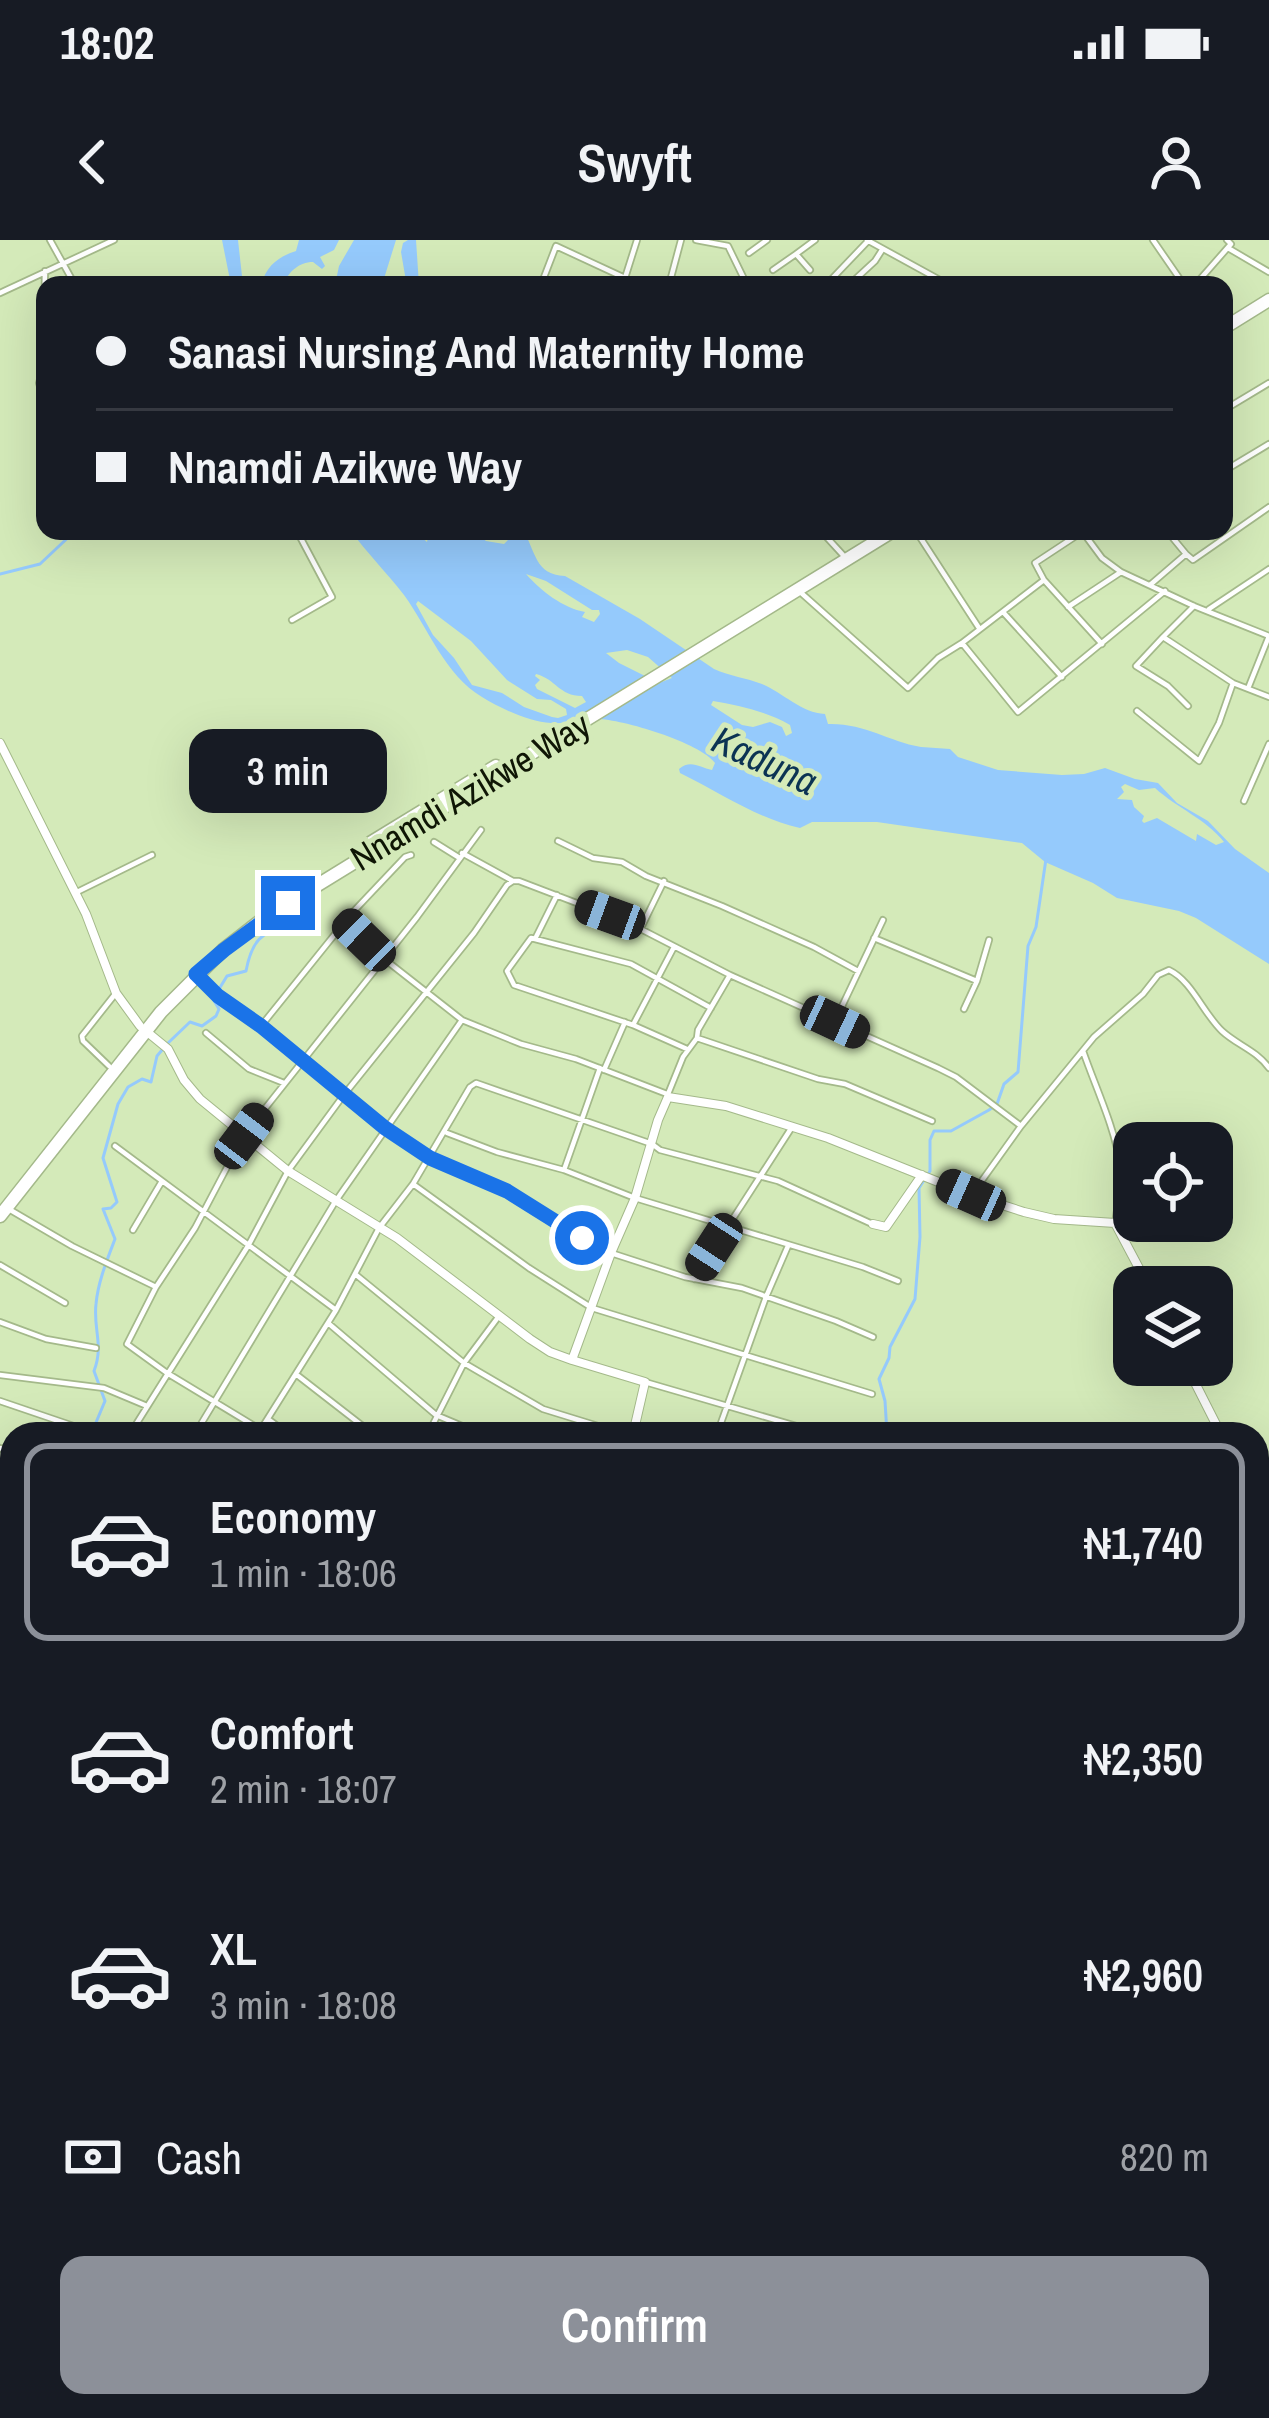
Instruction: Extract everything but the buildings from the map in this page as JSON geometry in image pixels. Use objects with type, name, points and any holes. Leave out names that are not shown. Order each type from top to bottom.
[{"type":"highway","points":[[1233,318],[1269,296]]},
{"type":"highway","name":"Nnamdi Azikwe Way","points":[[2,1209],[109,1066],[196,974],[264,918],[867,540]]},
{"type":"highway","name":"Nnamdi Azikwe Way","points":[[713,639],[879,540]]},
{"type":"highway","name":"Nnamdi Azikwe Way","points":[[2,1209],[191,972],[251,919],[416,813],[561,732]]},
{"type":"street","points":[[50,240],[70,276]]},
{"type":"street","points":[[0,283],[2,292],[114,240]]},
{"type":"street","points":[[626,276],[638,240]]},
{"type":"street","points":[[671,276],[681,240]]},
{"type":"street","points":[[696,240],[726,243],[742,276]]},
{"type":"street","points":[[749,253],[766,240]]},
{"type":"street","points":[[773,270],[815,240]]},
{"type":"street","points":[[834,276],[867,240],[933,276]]},
{"type":"street","points":[[1153,240],[1178,276]]},
{"type":"street","points":[[1202,276],[1228,244],[1269,272]]},
{"type":"street","points":[[544,276],[556,246],[621,276]]},
{"type":"street","points":[[859,276],[883,249]]},
{"type":"street","points":[[796,254],[810,270]]},
{"type":"street","points":[[45,271],[45,276]]},
{"type":"street","points":[[1233,405],[1269,383]]},
{"type":"street","points":[[1233,466],[1269,444]]},
{"type":"street","points":[[1233,532],[1269,507]]},
{"type":"street","points":[[292,620],[332,597],[302,540]]},
{"type":"street","points":[[829,540],[843,555]]},
{"type":"street","points":[[922,540],[979,628]]},
{"type":"street","points":[[1068,540],[1034,563],[1102,644]]},
{"type":"street","points":[[1089,540],[1121,572],[1269,636],[1248,688]]},
{"type":"street","points":[[1175,540],[1193,560],[1221,540]]},
{"type":"street","points":[[1150,585],[1186,554]]},
{"type":"street","points":[[1206,611],[1269,569]]},
{"type":"street","points":[[1068,607],[1121,572]]},
{"type":"street","points":[[798,590],[908,688],[938,658],[1045,580]]},
{"type":"street","points":[[962,643],[1018,712],[1165,591]]},
{"type":"street","points":[[1188,706],[1168,686],[1136,666],[1194,607]]},
{"type":"street","points":[[1003,612],[1062,676]]},
{"type":"street","points":[[1163,638],[1233,683],[1269,697]]},
{"type":"street","points":[[1137,711],[1199,761],[1233,683]]},
{"type":"street","points":[[0,743],[76,893],[116,993],[143,1029],[165,1047],[200,1099],[289,1171],[379,1228],[550,1352],[784,1422]]},
{"type":"street","points":[[1244,801],[1269,744]]},
{"type":"street","points":[[246,1422],[128,1344],[244,1136],[481,830]]},
{"type":"street","points":[[558,841],[593,858],[622,862],[859,971]]},
{"type":"street","points":[[434,842],[513,881],[610,915],[956,1077],[1021,1126]]},
{"type":"street","points":[[76,893],[152,854]]},
{"type":"street","points":[[261,1026],[344,921],[411,855]]},
{"type":"street","points":[[137,1422],[248,1246],[289,1171],[513,881]]},
{"type":"street","points":[[640,930],[664,881]]},
{"type":"street","points":[[535,939],[556,896]]},
{"type":"street","points":[[835,1022],[884,920]]},
{"type":"street","points":[[344,921],[462,1020],[521,1044],[668,1095],[726,1106],[792,1127],[971,1195],[1054,1219],[1113,1223]]},
{"type":"street","points":[[688,1049],[511,983],[507,971],[531,938],[632,964],[711,1008]]},
{"type":"street","points":[[874,938],[977,981]]},
{"type":"street","points":[[964,1009],[989,940]]},
{"type":"street","points":[[563,1170],[602,1069],[674,947]]},
{"type":"street","points":[[971,1195],[1083,1051],[1168,970],[1178,974],[1225,1034],[1258,1054],[1269,1068]]},
{"type":"street","points":[[196,974],[343,1096],[430,1158],[507,1191],[611,1253],[766,1297],[873,1337]]},
{"type":"street","points":[[572,1360],[635,1198],[668,1095],[730,975]]},
{"type":"street","points":[[109,1066],[82,1036],[116,993]]},
{"type":"street","points":[[202,1422],[334,1202],[462,1020]]},
{"type":"street","points":[[206,1033],[249,1069],[284,1083]]},
{"type":"street","points":[[698,1037],[844,1084],[932,1121]]},
{"type":"street","points":[[1083,1051],[1113,1138]]},
{"type":"street","points":[[266,1422],[336,1310],[379,1228],[413,1184],[476,1083],[660,1150],[778,1181],[886,1227],[927,1176]]},
{"type":"street","points":[[694,1279],[792,1127]]},
{"type":"street","points":[[445,1132],[898,1281]]},
{"type":"street","points":[[115,1147],[336,1310]]},
{"type":"street","points":[[133,1230],[162,1181]]},
{"type":"street","points":[[413,1184],[592,1308],[872,1394]]},
{"type":"street","points":[[2,1209],[156,1287]]},
{"type":"street","points":[[722,1422],[788,1246]]},
{"type":"street","points":[[0,1265],[65,1303]]},
{"type":"street","points":[[355,1274],[464,1363],[543,1408],[589,1422]]},
{"type":"street","points":[[433,1422],[464,1363],[499,1316]]},
{"type":"street","points":[[0,1322],[46,1339],[96,1348]]},
{"type":"street","points":[[328,1323],[436,1415],[453,1422]]},
{"type":"street","points":[[0,1375],[100,1389],[147,1406]]},
{"type":"street","points":[[297,1376],[357,1422]]},
{"type":"street","points":[[633,1422],[645,1382]]},
{"type":"street","points":[[1197,1386],[1215,1422]]},
{"type":"street","points":[[0,1401],[62,1422]]},
{"type":"street","points":[[268,1419],[272,1422]]},
{"type":"water","points":[[222,240],[238,240],[242,276],[229,276]]},
{"type":"water","points":[[299,240],[339,240],[334,250],[320,257],[322,269],[308,262],[288,276],[264,276],[274,263],[296,251]]},
{"type":"water","points":[[354,240],[396,240],[385,276],[337,276]]},
{"type":"water","points":[[416,240],[418,276],[405,276],[403,243]]},
{"type":"water","name":"Kaduna","points":[[358,540],[504,544],[527,540],[547,571],[565,576],[640,619],[714,669],[762,684],[825,714],[828,724],[853,726],[921,747],[950,749],[958,757],[998,770],[1062,775],[1105,768],[1158,783],[1269,873],[1269,964],[1196,918],[1117,898],[1045,862],[1022,843],[877,822],[812,822],[800,828],[784,824],[680,773],[688,765],[712,770],[715,763],[678,740],[609,720],[551,723],[506,710],[458,676],[404,595]],"holes":[[[526,574],[546,581],[600,614],[594,622],[582,617],[585,612],[561,603]],[[418,601],[471,641],[507,680],[537,699],[551,700],[566,709],[567,715],[552,717],[502,693],[472,685],[433,635]],[[627,650],[648,657],[672,678],[659,683],[606,653]],[[536,674],[582,696],[586,702],[575,708],[537,689]],[[713,701],[772,716],[790,725],[792,733],[786,736],[782,727],[770,722],[742,725],[711,705]],[[1121,787],[1155,788],[1224,842],[1216,845],[1197,834],[1196,841],[1157,818],[1144,823],[1132,800],[1117,799],[1124,792]]]},
{"type":"waterway","points":[[0,574],[40,564],[65,540]]},
{"type":"waterway","points":[[886,1422],[879,1379],[915,1299],[919,1188],[930,1171],[930,1140],[934,1131],[951,1131],[997,1104],[1004,1084],[1018,1072],[1028,946],[1036,927],[1046,859]]},
{"type":"waterway","points":[[168,1043],[190,1022],[202,1026],[216,1016],[219,1009],[213,999],[227,976],[246,971],[259,939],[289,921]]},
{"type":"waterway","points":[[96,1422],[105,1401],[94,1371],[98,1353],[95,1313],[115,1239],[103,1209],[117,1202],[103,1158],[118,1104],[128,1087],[142,1079],[151,1082],[162,1050]]},
{"type":"route","points":[[288,903],[196,974],[385,1128],[430,1158],[507,1191],[582,1238]]}]
